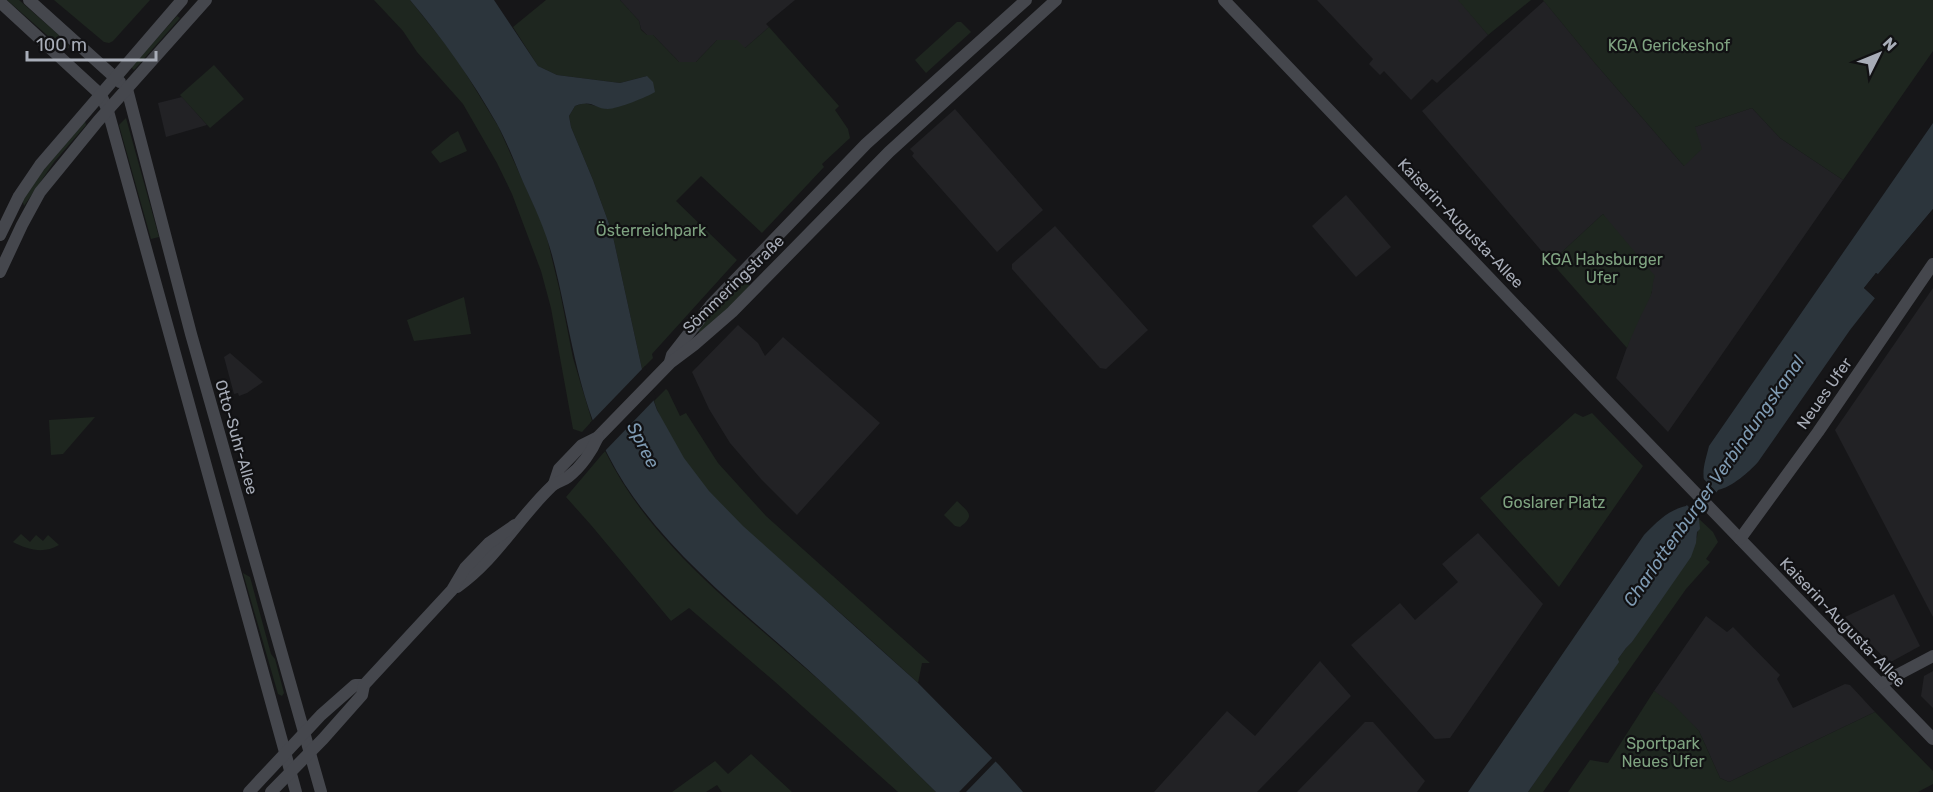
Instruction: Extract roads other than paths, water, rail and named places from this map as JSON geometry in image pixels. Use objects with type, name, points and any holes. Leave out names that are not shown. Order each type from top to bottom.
[{"type":"main road","points":[[29,0],[127,89]]},
{"type":"main road","points":[[0,235],[29,181],[183,0]]},
{"type":"main road","points":[[0,272],[40,192],[206,0]]},
{"type":"main road","name":"Sömmeringstraße","points":[[670,363],[672,355],[711,305],[870,140],[1026,0]]},
{"type":"main road","name":"Sömmeringstraße","points":[[670,363],[732,312],[889,152],[1056,0]]},
{"type":"main road","name":"Kaiserin-Augusta-Allee","points":[[1224,0],[1933,739]]},
{"type":"main road","points":[[0,2],[101,95],[108,111],[296,792]]},
{"type":"main road","name":"Otto-Suhr-Allee","points":[[127,89],[191,334],[321,792]]},
{"type":"main road","name":"Neues Ufer","points":[[1740,539],[1818,432],[1933,264]]},
{"type":"main road","points":[[271,792],[323,739],[362,695],[364,685],[452,590],[477,571],[498,550],[515,525],[554,484],[559,469],[582,445],[592,443],[670,363]]},
{"type":"main road","points":[[1880,684],[1933,656]]},
{"type":"main road","points":[[249,792],[321,715],[355,685],[364,685]]},
{"type":"water","name":"Spree","points":[[410,0],[494,0],[538,66],[557,75],[620,83],[647,76],[653,82],[655,92],[639,100],[608,109],[581,104],[575,106],[569,116],[571,127],[612,232],[642,369],[657,410],[684,458],[709,491],[743,526],[918,683],[1023,792],[936,792],[805,667],[697,570],[648,517],[627,488],[598,433],[581,383],[549,245],[508,145],[467,76]]},
{"type":"water","name":"Charlottenburger Verbindungskanal","points":[[1933,123],[1933,209],[1878,275],[1876,273],[1864,288],[1875,298],[1758,462],[1734,482],[1718,490],[1699,519],[1700,529],[1697,532],[1691,557],[1618,659],[1619,662],[1528,792],[1468,792],[1644,535],[1668,514],[1686,506],[1704,481],[1704,468],[1709,446]]},
{"type":"park label","name":"KGA Gerickeshof","points":[[1669,45]]},
{"type":"park label","name":"Österreichpark","points":[[651,230]]},
{"type":"park label","name":"KGA Habsburger Ufer","points":[[1602,268]]},
{"type":"park label","name":"Goslarer Platz","points":[[1554,502]]},
{"type":"park label","name":"Sportpark Neues Ufer","points":[[1663,752]]}]
